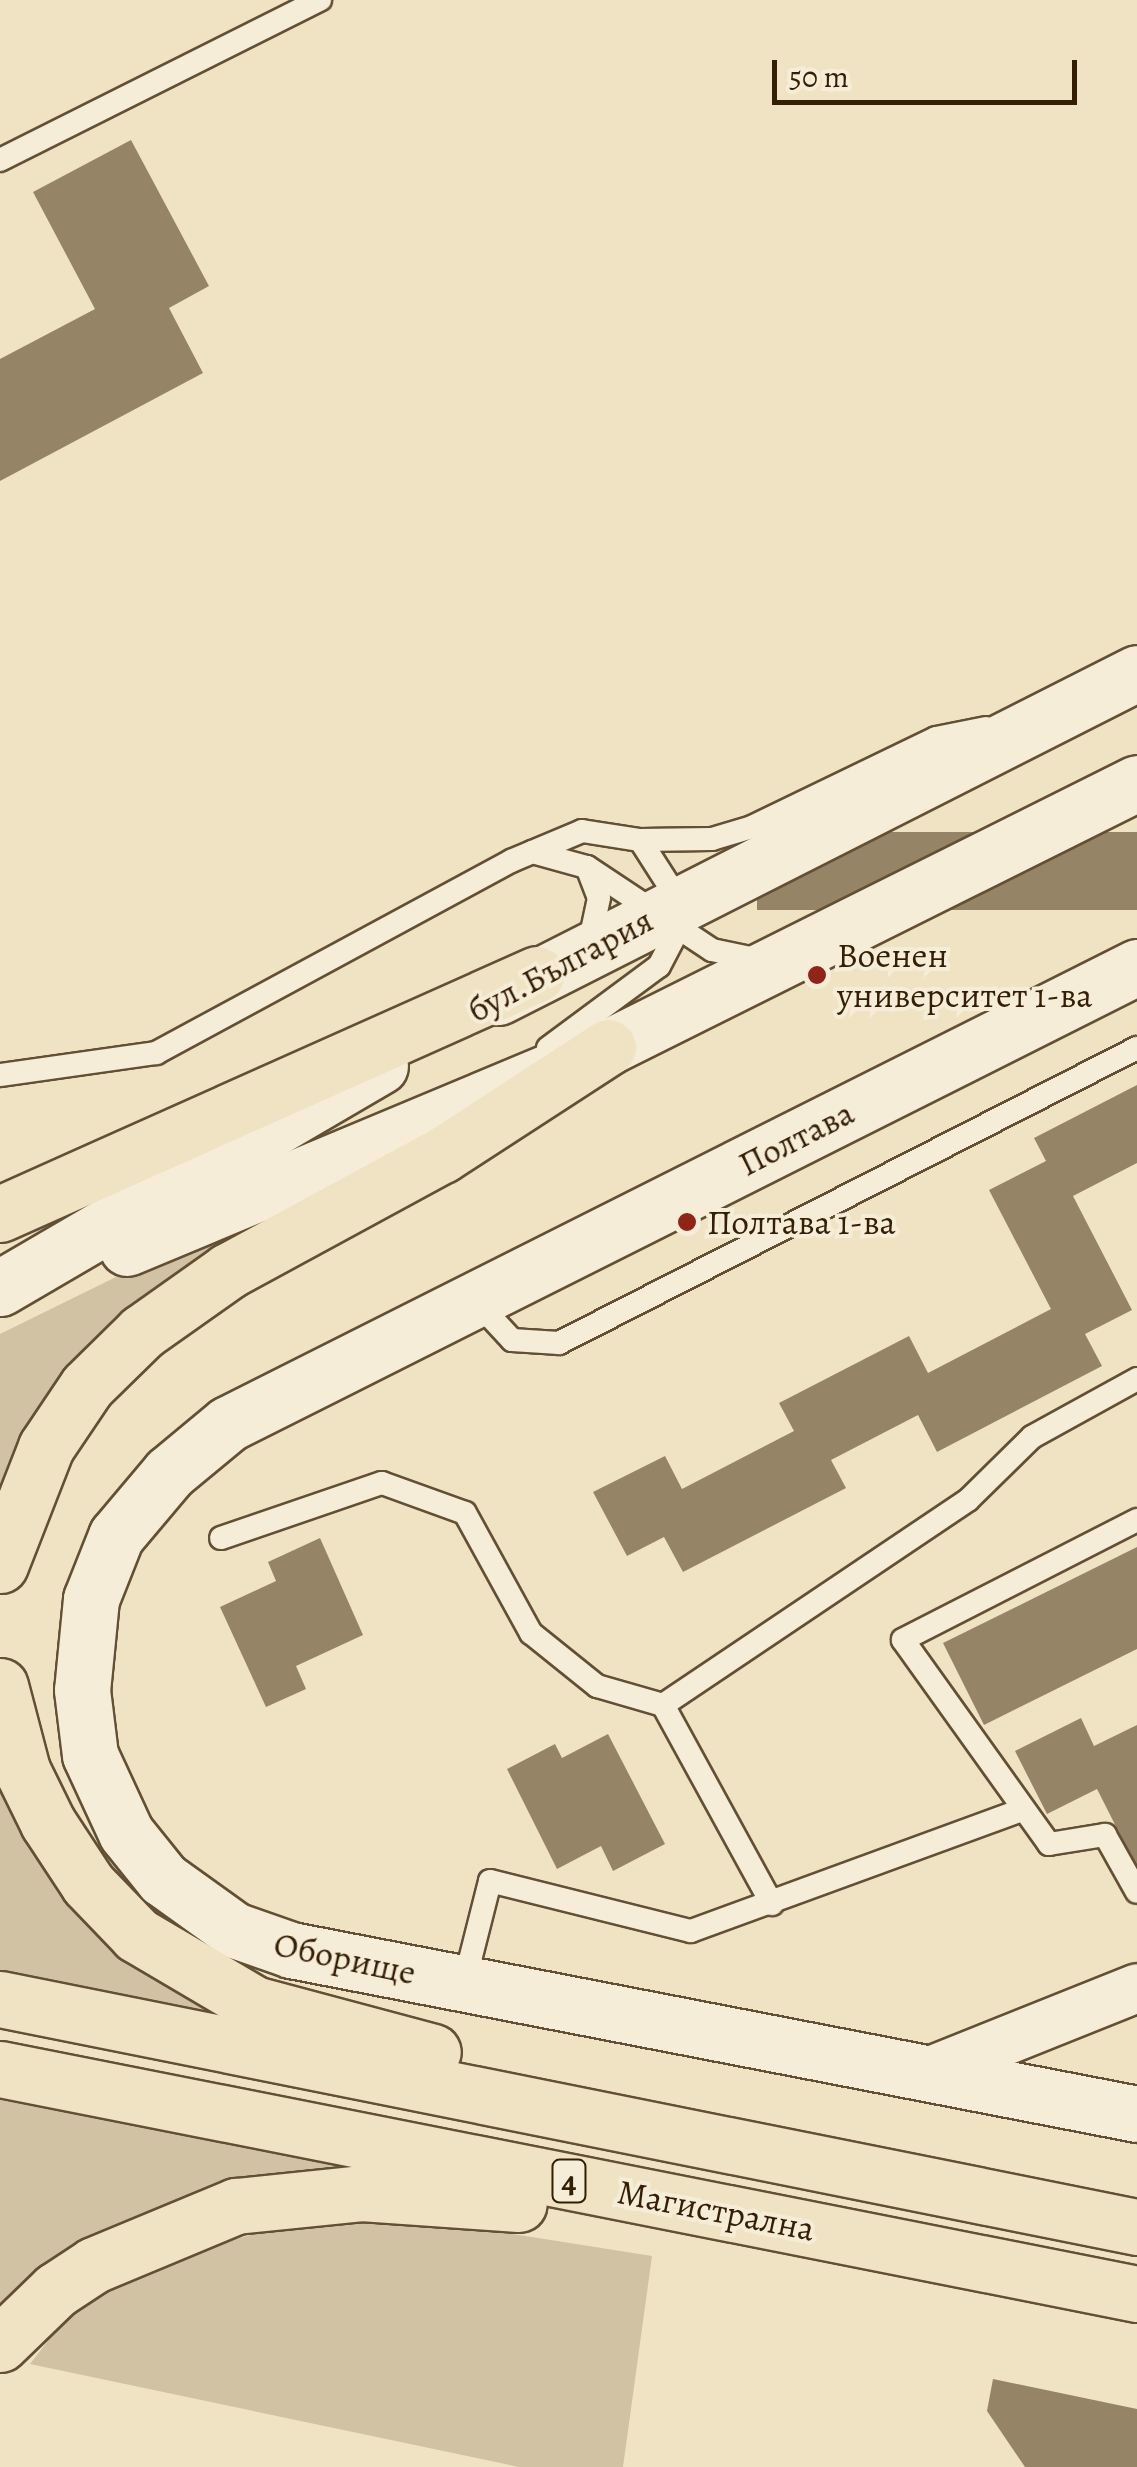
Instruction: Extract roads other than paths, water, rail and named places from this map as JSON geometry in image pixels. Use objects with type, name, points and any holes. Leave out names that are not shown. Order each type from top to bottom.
[{"type":"main road","points":[[0,1214],[536,974]]},
{"type":"main road","points":[[0,1566],[46,1446],[87,1386],[142,1332],[228,1271],[442,1156],[608,1047]]},
{"type":"main road","points":[[0,1686],[22,1770],[67,1854],[111,1912],[187,1969],[254,2004],[938,2189]]},
{"type":"main road","name":"4","points":[[0,1999],[1137,2228]]},
{"type":"main road","name":"Магистрална","points":[[0,2069],[1137,2294]]},
{"type":"main road","points":[[0,2344],[56,2290],[94,2265],[199,2216],[272,2199],[447,2196],[925,2251]]},
{"type":"street","name":"бул.България","points":[[0,1288],[536,974],[588,947],[670,915],[1137,673]]},
{"type":"street","points":[[0,1301],[608,1047],[1137,784]]},
{"type":"street","name":"Полтава","points":[[294,1389],[1137,967]]},
{"type":"street","name":"Оборище","points":[[294,1389],[200,1444],[116,1536],[85,1628],[82,1690],[90,1754],[126,1833],[164,1878],[211,1917],[291,1950],[1137,2114]]},
{"type":"street","points":[[925,2073],[1137,1988]]},
{"type":"lane","points":[[0,160],[320,0]]},
{"type":"lane","points":[[0,1076],[156,1053],[532,852],[582,830],[640,840],[712,839],[752,827],[936,738],[1051,716]]},
{"type":"lane","points":[[458,1108],[606,1009],[659,966],[670,915],[640,840]]},
{"type":"lane","points":[[532,852],[587,867],[746,960],[784,959]]},
{"type":"lane","points":[[587,867],[599,898],[588,947]]},
{"type":"lane","points":[[474,1299],[512,1340],[559,1343],[1137,1048]]},
{"type":"lane","points":[[663,1705],[968,1500],[1032,1437],[1137,1380]]},
{"type":"lane","points":[[221,1538],[382,1483],[465,1512],[531,1633],[597,1686],[663,1705],[772,1904]]},
{"type":"lane","points":[[1137,1520],[902,1640],[1049,1844],[1105,1835],[1137,1892]]},
{"type":"lane","points":[[464,1984],[490,1881],[691,1932],[1021,1810]]},
{"type":"place","name":"Военен университет 1-ва","points":[[817,975]]},
{"type":"place","name":"Полтава 1-ва","points":[[687,1222]]}]
